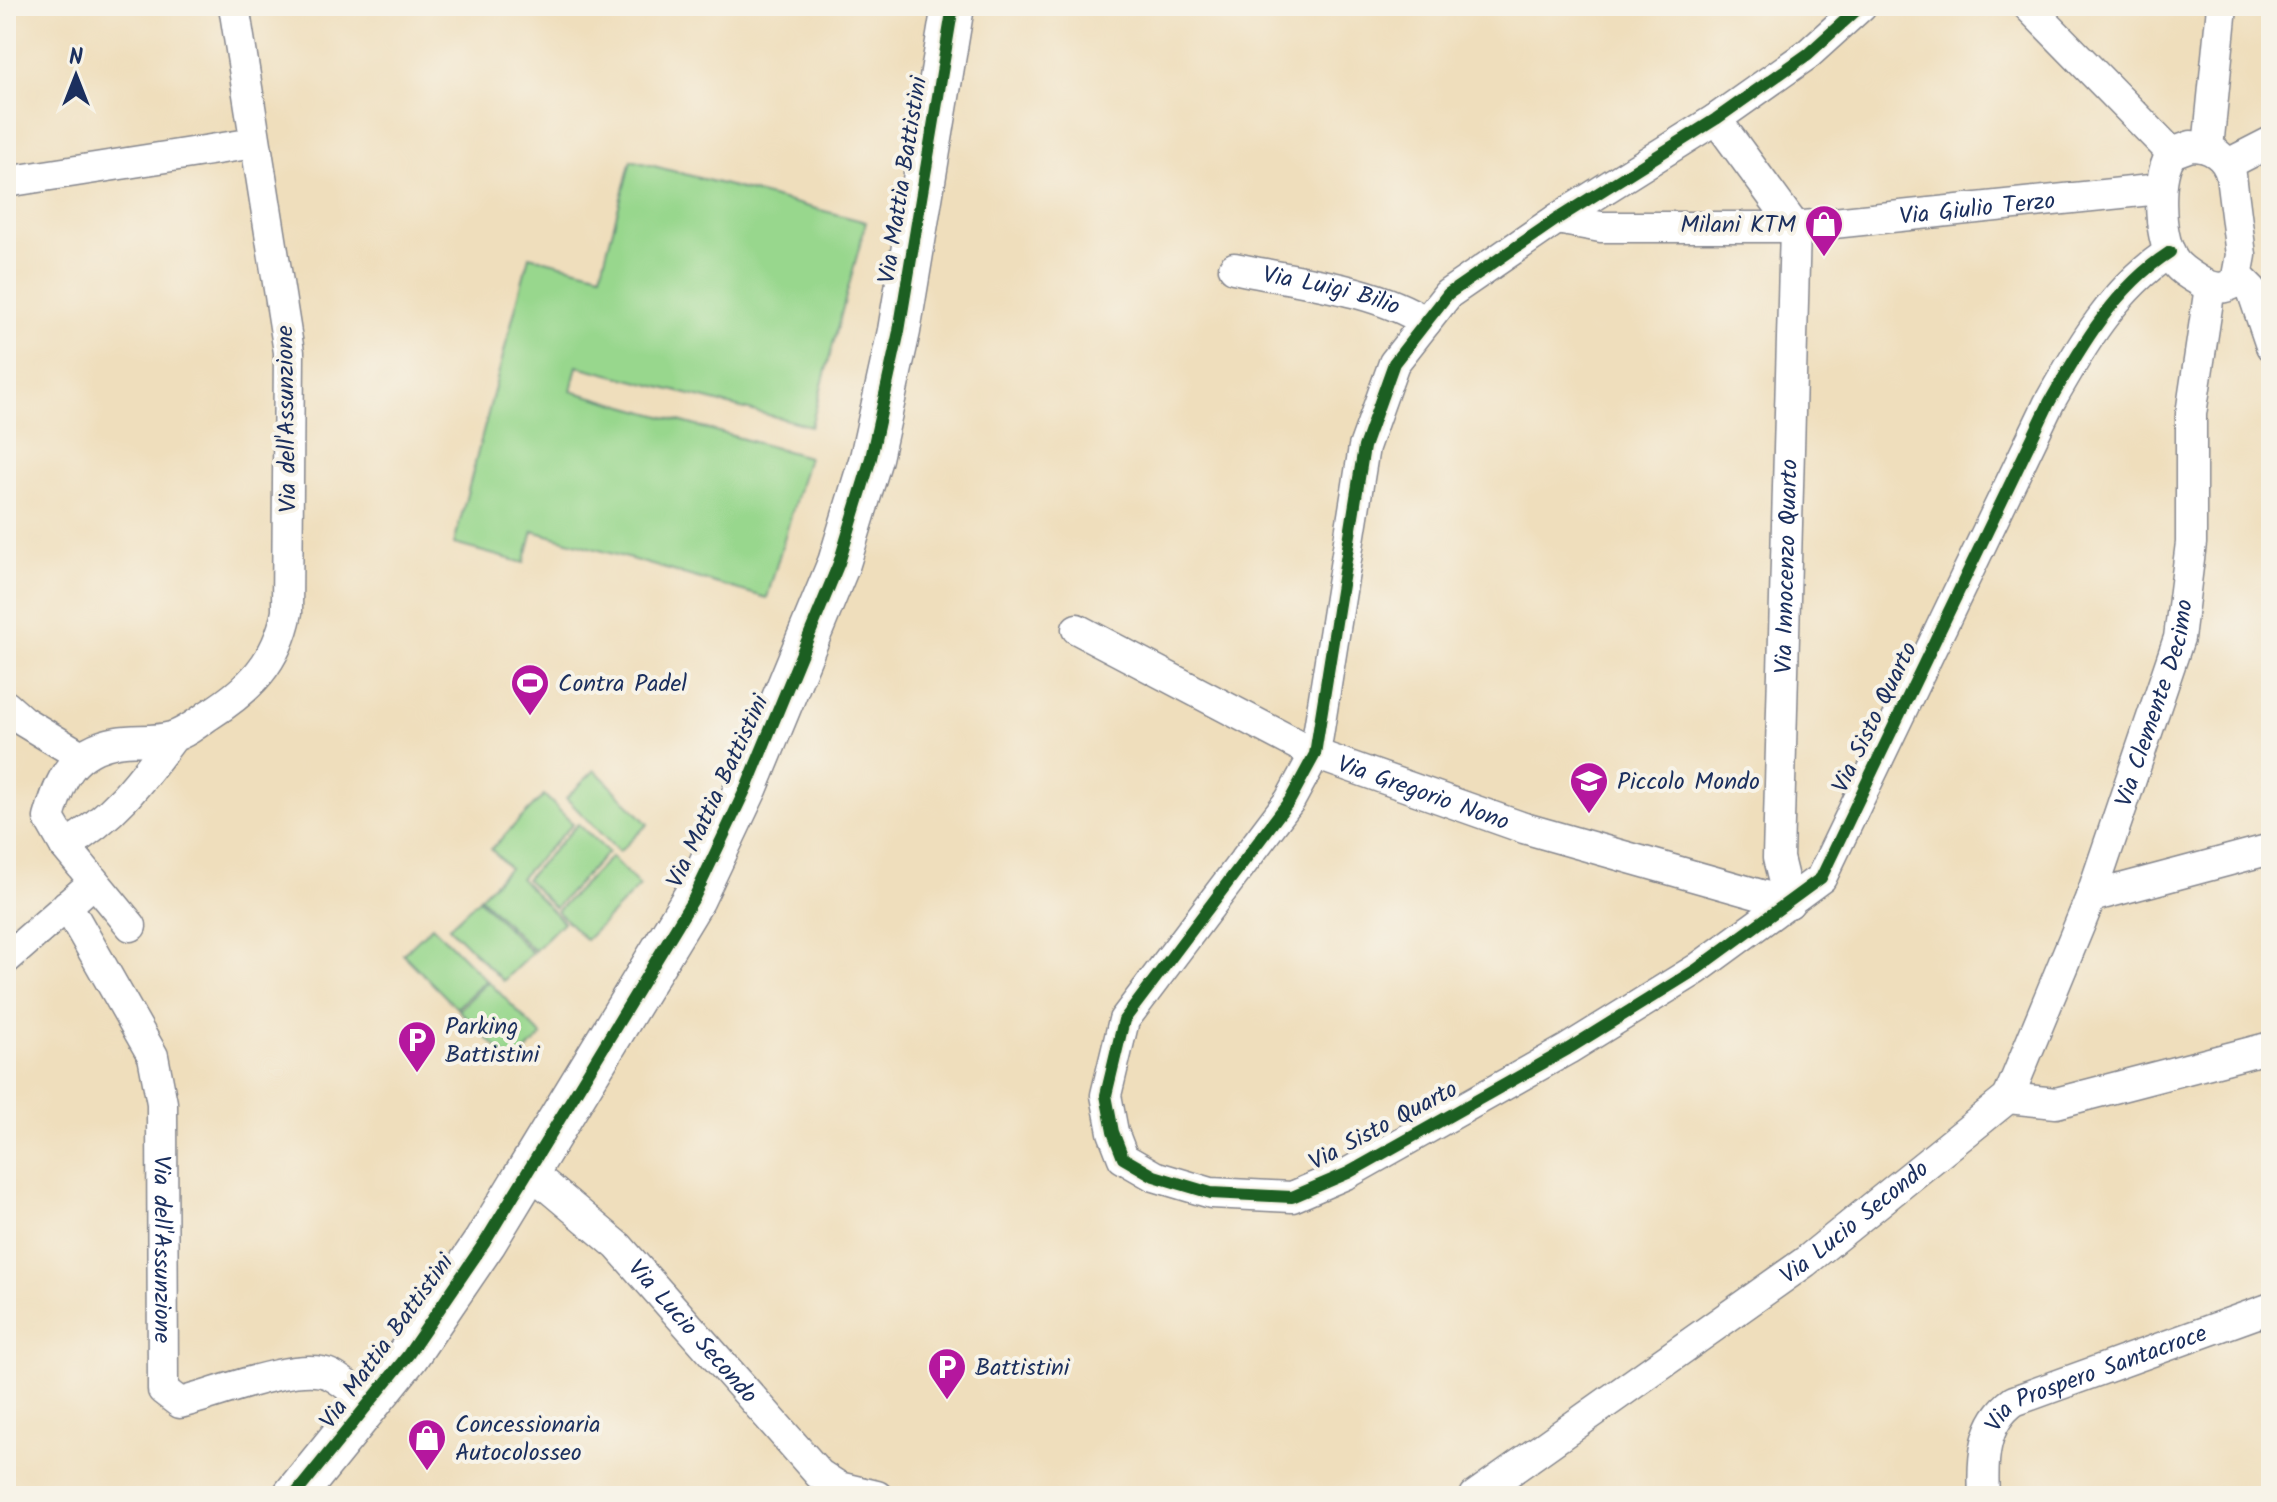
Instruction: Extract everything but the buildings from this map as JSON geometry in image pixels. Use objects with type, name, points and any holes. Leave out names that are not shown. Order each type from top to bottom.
[{"type":"main road","name":"Via Mattia Battistini","points":[[294,1496],[371,1404],[448,1299],[694,898],[747,786],[839,563],[871,458],[899,331],[953,6]]},
{"type":"street","name":"Via dell'Assunzione","points":[[65,846],[101,824],[137,787],[174,736],[253,683],[274,655],[287,612],[289,352],[234,6]]},
{"type":"street","name":"Via Sisto Quarto","points":[[1861,6],[1808,54],[1716,119],[1557,219],[1448,294],[1394,363],[1364,447],[1315,754],[1290,800],[1124,1020],[1106,1095],[1113,1132],[1123,1158],[1154,1176],[1211,1193],[1292,1197],[1348,1173],[1568,1049],[1697,969],[1821,878],[2049,403],[2086,338],[2146,271],[2170,252]]},
{"type":"street","points":[[2028,6],[2172,153]]},
{"type":"street","points":[[2222,6],[2218,156],[2237,213],[2241,267],[2239,277],[2227,287],[2210,287],[2184,271],[2170,252],[2160,189],[2162,173],[2172,153],[2191,146],[2218,156],[2271,142]]},
{"type":"street","points":[[1716,119],[1795,227]]},
{"type":"street","points":[[6,182],[255,143]]},
{"type":"street","name":"Via Giulio Terzo","points":[[1557,219],[1601,227],[1795,227],[2160,189]]},
{"type":"street","name":"Via Innocenzo Quarto","points":[[1789,903],[1778,858],[1795,227]]},
{"type":"street","name":"Via Luigi Bilio","points":[[1234,268],[1403,307],[1426,322]]},
{"type":"street","points":[[2239,277],[2252,290],[2271,346]]},
{"type":"street","name":"Via Clemente Decimo","points":[[2008,1098],[2091,897],[2184,620],[2191,543],[2191,414],[2210,287]]},
{"type":"street","name":"Via Gregorio Nono","points":[[1077,629],[1315,754],[1524,828],[1789,903]]},
{"type":"street","points":[[6,706],[23,721],[81,756],[60,780],[49,818],[65,846],[131,926]]},
{"type":"street","name":"Via dell'Assunzione","points":[[81,756],[115,742],[174,736]]},
{"type":"street","points":[[2091,897],[2271,849]]},
{"type":"street","points":[[6,959],[94,882]]},
{"type":"street","name":"Via dell'Assunzione","points":[[67,905],[153,1056],[162,1103],[163,1390],[180,1403],[260,1381],[315,1371],[330,1374],[371,1404]]},
{"type":"street","points":[[2008,1098],[2056,1103],[2271,1047]]},
{"type":"street","name":"Via Lucio Secondo","points":[[1475,1496],[1805,1262],[2008,1098]]},
{"type":"street","name":"Via Lucio Secondo","points":[[529,1171],[618,1246],[811,1466],[830,1482],[861,1495]]},
{"type":"street","name":"Via Prospero Santacroce","points":[[1984,1496],[1985,1459],[1991,1426],[2014,1401],[2271,1308]]},
{"type":"green space","points":[[631,160],[866,222],[811,426],[577,366],[571,391],[808,457],[767,598],[533,531],[524,563],[454,544],[529,256],[601,274]]},
{"type":"green space","points":[[595,770],[648,824],[619,852],[566,798]]},
{"type":"green space","points":[[544,795],[573,824],[520,878],[563,922],[534,951],[480,897],[509,868],[491,849]]},
{"type":"green space","points":[[578,824],[608,852],[555,908],[526,879]]},
{"type":"green space","points":[[611,857],[640,886],[586,940],[557,911]]},
{"type":"green space","points":[[479,899],[532,953],[503,981],[449,927]]},
{"type":"green space","points":[[432,926],[486,980],[457,1008],[403,954]]},
{"type":"green space","points":[[488,981],[542,1036],[513,1064],[459,1010]]},
{"type":"cycle path","points":[[294,1496],[408,1355],[485,1242],[694,898],[747,786],[839,563],[871,458],[899,331],[953,6]]},
{"type":"cycle path","points":[[1861,6],[1808,54],[1716,119],[1557,219],[1448,294],[1394,363],[1364,447],[1315,754],[1290,800],[1124,1020],[1106,1095],[1113,1132],[1123,1158],[1154,1176],[1211,1193],[1292,1197],[1348,1173],[1568,1049],[1697,969],[1821,878],[2049,403],[2100,320],[2132,283],[2170,252]]},
{"type":"place","name":"Milani KTM","points":[[1824,258]]},
{"type":"place","name":"Contra Padel","points":[[530,717]]},
{"type":"place","name":"Piccolo Mondo","points":[[1589,815]]},
{"type":"place","name":"Parking Battistini","points":[[417,1074]]},
{"type":"place","name":"Battistini","points":[[947,1401]]},
{"type":"place","name":"Concessionaria Autocolosseo","points":[[427,1472]]}]
